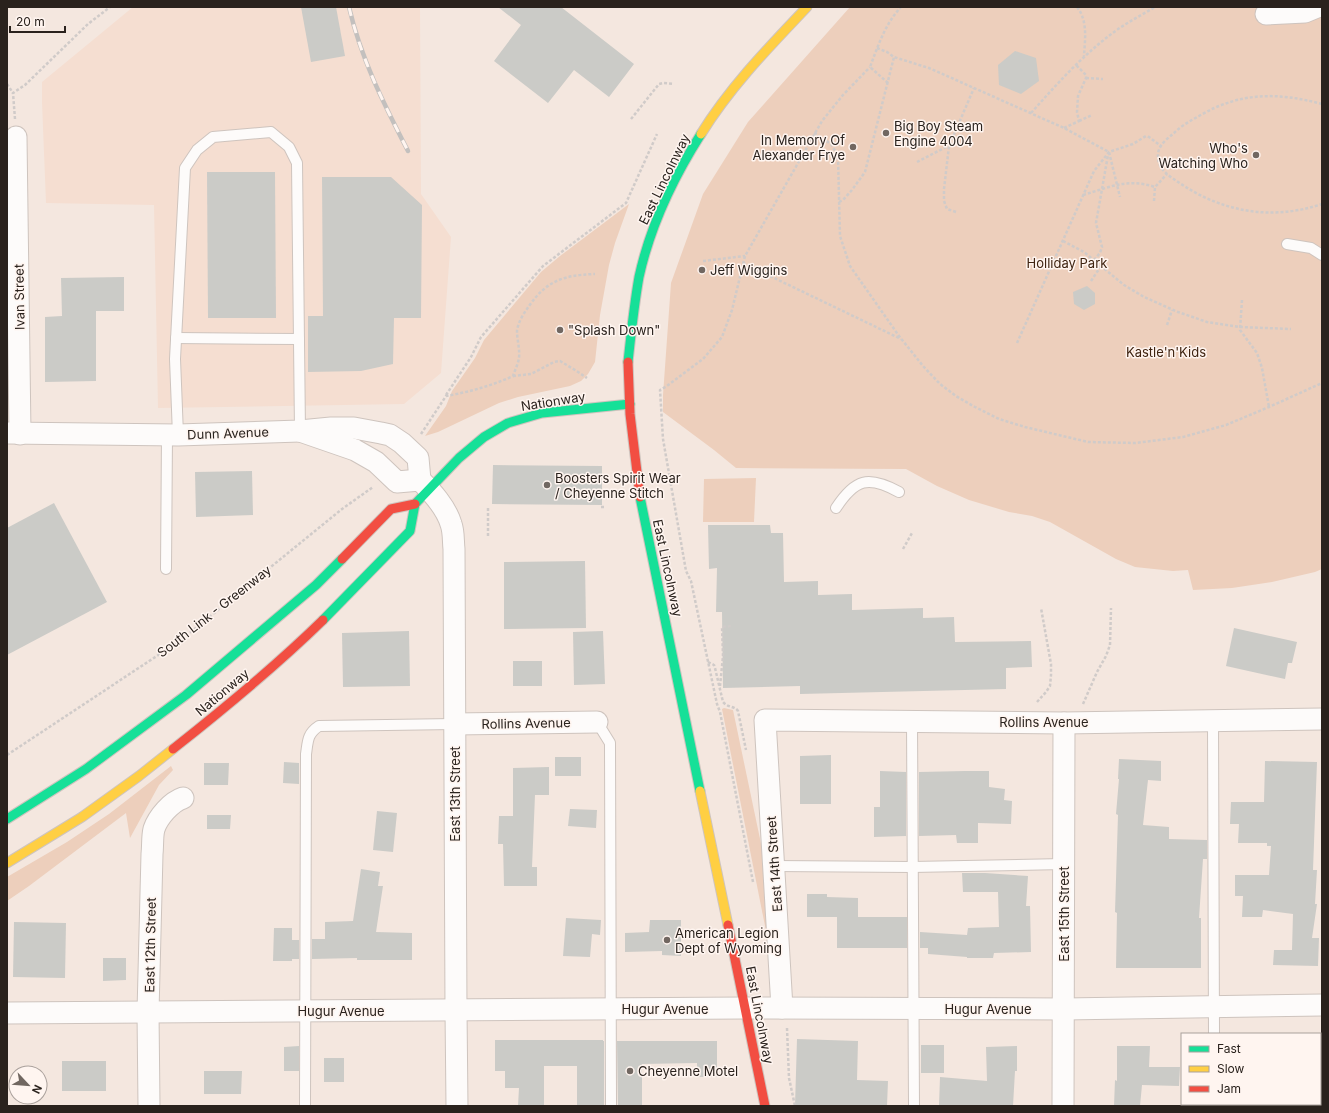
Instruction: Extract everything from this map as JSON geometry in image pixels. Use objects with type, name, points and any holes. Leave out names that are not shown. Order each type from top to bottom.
[{"type":"main road","name":"East Lincolnway","points":[[765,1106],[640,499],[630,404],[628,363],[635,301],[643,260],[657,218],[690,152],[717,110],[768,47],[807,7]]},
{"type":"main road","name":"Nationway","points":[[7,863],[113,796],[186,739],[257,680],[318,624],[410,531],[415,504],[424,484],[495,429],[508,423],[542,413],[630,404]]},
{"type":"main road","name":"Nationway","points":[[7,819],[86,769],[186,695],[316,585],[391,509],[415,504]]},
{"type":"street","points":[[1266,14],[1305,12],[1316,7]]},
{"type":"street","name":"Ivan Street","points":[[14,433],[16,137]]},
{"type":"street","name":"Dunn Avenue","points":[[14,433],[172,435],[354,428],[390,435],[402,443],[418,458],[424,484]]},
{"type":"street","points":[[300,431],[355,450],[376,462],[397,482],[424,484]]},
{"type":"street","name":"East 13th Street","points":[[424,484],[444,509],[451,524],[453,536],[457,1106]]},
{"type":"street","name":"Rollins Avenue","points":[[765,720],[1072,723],[1322,719]]},
{"type":"street","name":"East 14th Street","points":[[765,720],[785,1018]]},
{"type":"street","name":"Rollins Avenue","points":[[454,724],[597,722]]},
{"type":"street","name":"East 15th Street","points":[[1063,1106],[1064,864],[1072,723]]},
{"type":"street","name":"East 12th Street","points":[[149,1106],[148,1012],[154,829],[160,818],[176,800],[183,798]]},
{"type":"street","name":"Hugur Avenue","points":[[7,1013],[745,1008],[785,1018],[913,1009],[1064,1009],[1322,1005]]},
{"type":"lane","points":[[166,569],[185,168],[197,150],[214,137],[271,132],[289,147],[297,163],[300,431]]},
{"type":"lane","points":[[1287,244],[1311,248],[1322,255]]},
{"type":"lane","points":[[176,338],[299,339]]},
{"type":"lane","points":[[836,508],[849,492],[855,487],[866,482],[879,482],[899,492]]},
{"type":"lane","points":[[912,721],[914,1106]]},
{"type":"lane","points":[[1213,721],[1214,1033]]},
{"type":"lane","points":[[597,722],[610,743],[612,1009],[611,1106]]},
{"type":"lane","points":[[305,1106],[306,754],[308,740],[312,731],[319,726],[454,724]]},
{"type":"lane","points":[[774,866],[912,867],[1064,864]]},
{"type":"path","points":[[13,94],[25,85],[88,24],[110,7]]},
{"type":"path","points":[[754,886],[720,712],[691,581],[686,571],[663,439],[660,390],[703,360],[722,337],[732,310],[745,256],[814,133],[844,94],[870,67],[889,21],[901,7]]},
{"type":"path","points":[[1077,7],[1085,21],[1084,57]]},
{"type":"path","points":[[1031,113],[1064,75],[1084,57],[1111,34],[1155,7]]},
{"type":"path","points":[[877,48],[894,57],[929,68],[1031,113],[1064,128],[1108,152],[1120,197]]},
{"type":"path","points":[[839,202],[843,200],[852,190],[864,172],[894,57]]},
{"type":"path","points":[[1076,65],[1086,75],[1078,96],[1077,112],[1079,121]]},
{"type":"path","points":[[870,67],[888,83]]},
{"type":"path","points":[[1086,78],[1103,79]]},
{"type":"path","points":[[7,84],[13,94],[16,137]]},
{"type":"path","points":[[631,119],[659,84],[674,84]]},
{"type":"path","points":[[956,212],[947,209],[944,201],[949,146],[974,88]]},
{"type":"path","points":[[1322,104],[1305,99],[1274,95],[1240,99],[1211,109],[1178,129],[1161,146],[1158,156],[1158,162],[1167,174],[1194,193],[1214,202],[1238,209],[1270,213],[1310,208],[1322,204]]},
{"type":"path","points":[[1064,128],[1092,115]]},
{"type":"path","points":[[814,133],[831,144],[838,156],[840,236],[850,266],[902,340],[940,384],[956,396],[999,419],[1025,427],[1088,442],[1135,443],[1183,437],[1226,424],[1269,407],[1322,383]]},
{"type":"path","points":[[420,435],[471,357],[481,337],[543,266],[626,203],[657,134]]},
{"type":"path","points":[[1017,343],[1094,171],[1108,152],[1133,144],[1146,136],[1161,146]]},
{"type":"path","points":[[917,162],[949,146]]},
{"type":"path","points":[[1094,260],[1100,253],[1102,247],[1096,223],[1103,190],[1108,152]]},
{"type":"path","points":[[1154,200],[1155,187],[1167,174]]},
{"type":"path","points":[[1083,196],[1117,185],[1134,182],[1155,187]]},
{"type":"path","points":[[1063,241],[1084,252],[1124,285],[1144,297],[1172,310],[1207,322],[1240,327],[1291,329]]},
{"type":"path","points":[[703,261],[745,256]]},
{"type":"path","points":[[743,262],[902,340]]},
{"type":"path","points":[[1091,281],[1101,266]]},
{"type":"path","points":[[513,376],[519,358],[517,331],[519,323],[536,296],[546,287],[558,280],[575,275],[595,274]]},
{"type":"path","points":[[1242,300],[1240,330],[1257,353],[1265,376],[1269,407]]},
{"type":"path","points":[[1167,325],[1172,310]]},
{"type":"path","points":[[446,396],[474,391],[513,376],[531,374],[554,362],[560,362],[586,378]]},
{"type":"path","name":"South Link - Greenway","points":[[7,755],[181,640],[342,509],[375,485]]},
{"type":"path","points":[[601,507],[606,507]]},
{"type":"path","points":[[488,508],[488,537]]},
{"type":"path","points":[[903,549],[912,533]]},
{"type":"path","points":[[1036,703],[1050,686],[1051,675],[1051,664],[1041,608]]},
{"type":"path","points":[[1072,723],[1081,708],[1110,645],[1110,608]]},
{"type":"path","points":[[719,687],[721,681],[723,656],[722,627],[732,626]]},
{"type":"path","points":[[708,662],[714,665],[723,702],[726,706],[734,708],[738,711],[747,757]]},
{"type":"path","points":[[785,1018],[789,1078],[795,1106]]},
{"type":"shaded area","points":[[133,7],[420,7],[421,194],[451,237],[441,373],[404,404],[158,408],[154,205],[46,203],[42,82]]},
{"type":"green space","name":"Holliday Park","points":[[850,7],[1322,7],[1322,569],[1272,582],[1232,588],[1193,590],[1188,570],[1173,571],[1135,567],[1116,559],[1050,522],[969,500],[937,486],[906,469],[736,468],[663,412],[671,283],[703,194],[748,122]]},
{"type":"green space","points":[[629,204],[609,265],[600,315],[595,362],[588,374],[581,381],[570,386],[518,397],[499,403],[438,432],[425,436],[446,406],[452,391],[475,358],[484,340],[541,272]]},
{"type":"green space","points":[[756,478],[754,522],[703,522],[704,479]]},
{"type":"green space","points":[[722,709],[733,710],[764,858],[768,931],[766,931]]},
{"type":"green space","points":[[171,766],[173,770],[159,785],[130,838],[126,813],[7,901],[7,877],[67,842],[109,814]]},
{"type":"building","points":[[301,7],[336,7],[345,56],[311,62]]},
{"type":"building","points":[[498,7],[561,7],[634,64],[609,97],[574,70],[548,103],[494,61],[521,25]]},
{"type":"building","points":[[1015,51],[1036,58],[1039,81],[1021,94],[999,85],[998,65]]},
{"type":"building","points":[[207,172],[275,172],[276,318],[208,318]]},
{"type":"building","points":[[322,177],[391,177],[422,205],[421,318],[394,318],[393,364],[361,371],[308,372],[308,316],[323,316]]},
{"type":"building","points":[[124,277],[124,311],[96,311],[96,381],[45,382],[45,317],[62,316],[61,278]]},
{"type":"building","points":[[1087,286],[1095,293],[1095,304],[1084,310],[1074,304],[1073,292]]},
{"type":"building","name":"Boosters Spirit Wear / Cheyenne Stitch","points":[[493,465],[602,466],[602,505],[492,504]]},
{"type":"building","points":[[252,471],[253,515],[196,517],[195,472]]},
{"type":"building","points":[[54,503],[107,602],[7,655],[7,528]]},
{"type":"building","points":[[708,525],[770,525],[771,533],[783,533],[784,582],[818,581],[818,595],[852,594],[852,610],[923,608],[923,618],[954,617],[955,642],[1031,641],[1032,667],[1006,668],[1006,689],[800,694],[800,686],[723,688],[722,612],[716,612],[717,568],[709,569]]},
{"type":"building","points":[[585,561],[586,628],[504,629],[504,562]]},
{"type":"building","points":[[1234,628],[1297,642],[1292,663],[1288,663],[1285,679],[1226,666]]},
{"type":"building","points":[[409,631],[410,686],[343,687],[342,633]]},
{"type":"building","points":[[603,631],[605,684],[574,685],[573,632]]},
{"type":"building","points":[[513,661],[542,661],[542,686],[513,686]]},
{"type":"building","points":[[831,755],[831,804],[800,804],[800,756]]},
{"type":"building","points":[[555,757],[581,757],[581,776],[555,776]]},
{"type":"building","points":[[1119,759],[1161,761],[1161,781],[1148,780],[1143,825],[1169,827],[1169,839],[1207,840],[1207,859],[1203,859],[1199,918],[1201,918],[1201,968],[1116,968],[1117,913],[1115,912],[1118,815],[1116,814]]},
{"type":"building","points":[[1265,761],[1317,762],[1313,870],[1317,870],[1315,904],[1317,904],[1312,938],[1319,938],[1318,966],[1273,965],[1274,950],[1292,950],[1293,914],[1263,910],[1262,917],[1242,917],[1243,896],[1235,896],[1235,875],[1269,875],[1271,846],[1267,846],[1267,843],[1238,843],[1239,824],[1230,824],[1231,802],[1264,802]]},
{"type":"building","points":[[284,762],[299,763],[299,784],[283,783]]},
{"type":"building","points":[[204,763],[229,763],[228,785],[204,785]]},
{"type":"building","points":[[549,767],[549,795],[535,795],[532,867],[537,867],[537,886],[504,886],[503,844],[498,844],[499,816],[513,816],[513,768]]},
{"type":"building","points":[[880,771],[906,772],[906,836],[874,837],[874,807],[880,807]]},
{"type":"building","points":[[989,771],[989,787],[1005,789],[1004,800],[1012,801],[1011,824],[978,823],[978,843],[957,843],[956,835],[919,836],[919,772]]},
{"type":"building","points":[[570,809],[597,810],[596,828],[568,826]]},
{"type":"building","points":[[377,811],[397,813],[393,852],[373,850]]},
{"type":"building","points":[[207,815],[231,815],[230,829],[207,829]]},
{"type":"building","points":[[361,869],[380,872],[378,886],[383,886],[376,932],[412,933],[412,960],[357,960],[357,958],[312,959],[312,939],[325,939],[325,922],[353,921]]},
{"type":"building","points":[[962,873],[1028,876],[1026,906],[1030,906],[1031,952],[994,953],[993,958],[967,958],[928,954],[928,948],[920,948],[920,932],[967,935],[968,928],[999,927],[998,892],[963,892]]},
{"type":"building","points":[[807,894],[827,894],[827,897],[858,898],[858,917],[907,917],[907,948],[837,948],[837,917],[807,917]]},
{"type":"building","points":[[566,918],[601,920],[600,935],[592,934],[590,957],[563,956]]},
{"type":"building","name":"American Legion Dept of Wyoming","points":[[650,920],[681,920],[681,956],[662,955],[662,951],[625,952],[625,933],[649,932]]},
{"type":"building","points":[[14,922],[66,923],[65,978],[13,977]]},
{"type":"building","points":[[274,928],[292,928],[292,940],[299,940],[299,959],[292,959],[292,961],[273,961]]},
{"type":"building","points":[[103,958],[126,958],[126,980],[103,981]]},
{"type":"building","points":[[797,1039],[858,1041],[857,1080],[888,1081],[887,1106],[795,1106]]},
{"type":"building","points":[[495,1040],[603,1040],[604,1106],[577,1106],[577,1066],[544,1066],[544,1106],[518,1106],[519,1088],[505,1088],[505,1071],[495,1071]]},
{"type":"building","name":"Cheyenne Motel","points":[[617,1041],[717,1041],[717,1077],[697,1077],[697,1063],[642,1064],[642,1106],[618,1106]]},
{"type":"building","points":[[921,1045],[944,1045],[944,1073],[921,1073]]},
{"type":"building","points":[[299,1046],[299,1071],[284,1071],[284,1047]]},
{"type":"building","points":[[1017,1046],[1017,1071],[1015,1071],[1013,1106],[939,1106],[940,1077],[987,1081],[986,1047]]},
{"type":"building","points":[[1117,1046],[1150,1046],[1149,1067],[1180,1067],[1179,1086],[1142,1085],[1140,1106],[1114,1106],[1115,1080],[1117,1081]]},
{"type":"building","points":[[324,1058],[344,1058],[344,1082],[324,1082]]},
{"type":"building","points":[[62,1061],[106,1061],[106,1091],[62,1091]]},
{"type":"building","points":[[204,1071],[242,1071],[241,1094],[204,1094]]},
{"type":"railway","points":[[349,7],[360,45],[374,81],[408,151]]},
{"type":"traffic: fast","points":[[628,362],[639,277],[649,240],[672,185],[701,134]]},
{"type":"traffic: fast","points":[[323,620],[410,531],[415,504],[459,458],[484,437],[508,423],[542,413],[630,404]]},
{"type":"traffic: fast","points":[[640,497],[700,791]]},
{"type":"traffic: fast","points":[[7,819],[86,769],[186,695],[316,585],[342,559]]},
{"type":"traffic: slow","points":[[701,134],[724,100],[737,84],[764,52],[807,7]]},
{"type":"traffic: slow","points":[[7,863],[82,817],[139,776],[173,749]]},
{"type":"traffic: slow","points":[[700,791],[728,925]]},
{"type":"traffic: jam","points":[[628,362],[630,414],[640,497]]},
{"type":"traffic: jam","points":[[342,559],[391,509],[415,504]]},
{"type":"traffic: jam","points":[[173,749],[250,686],[323,620]]},
{"type":"traffic: jam","points":[[728,925],[765,1106]]},
{"type":"place","name":"Big Boy Steam Engine 4004","points":[[886,133]]},
{"type":"place","name":"In Memory Of Alexander Frye","points":[[853,147]]},
{"type":"place","name":"Who's Watching Who","points":[[1256,155]]},
{"type":"place","name":"Jeff Wiggins","points":[[702,270]]},
{"type":"place","name":"\"Splash Down\"","points":[[560,330]]},
{"type":"place","name":"Boosters Spirit Wear / Cheyenne Stitch","points":[[547,485]]},
{"type":"place","name":"American Legion Dept of Wyoming","points":[[667,940]]},
{"type":"place","name":"Cheyenne Motel","points":[[630,1071]]},
{"type":"park label","name":"Kastle'n'Kids","points":[[1166,352]]}]
